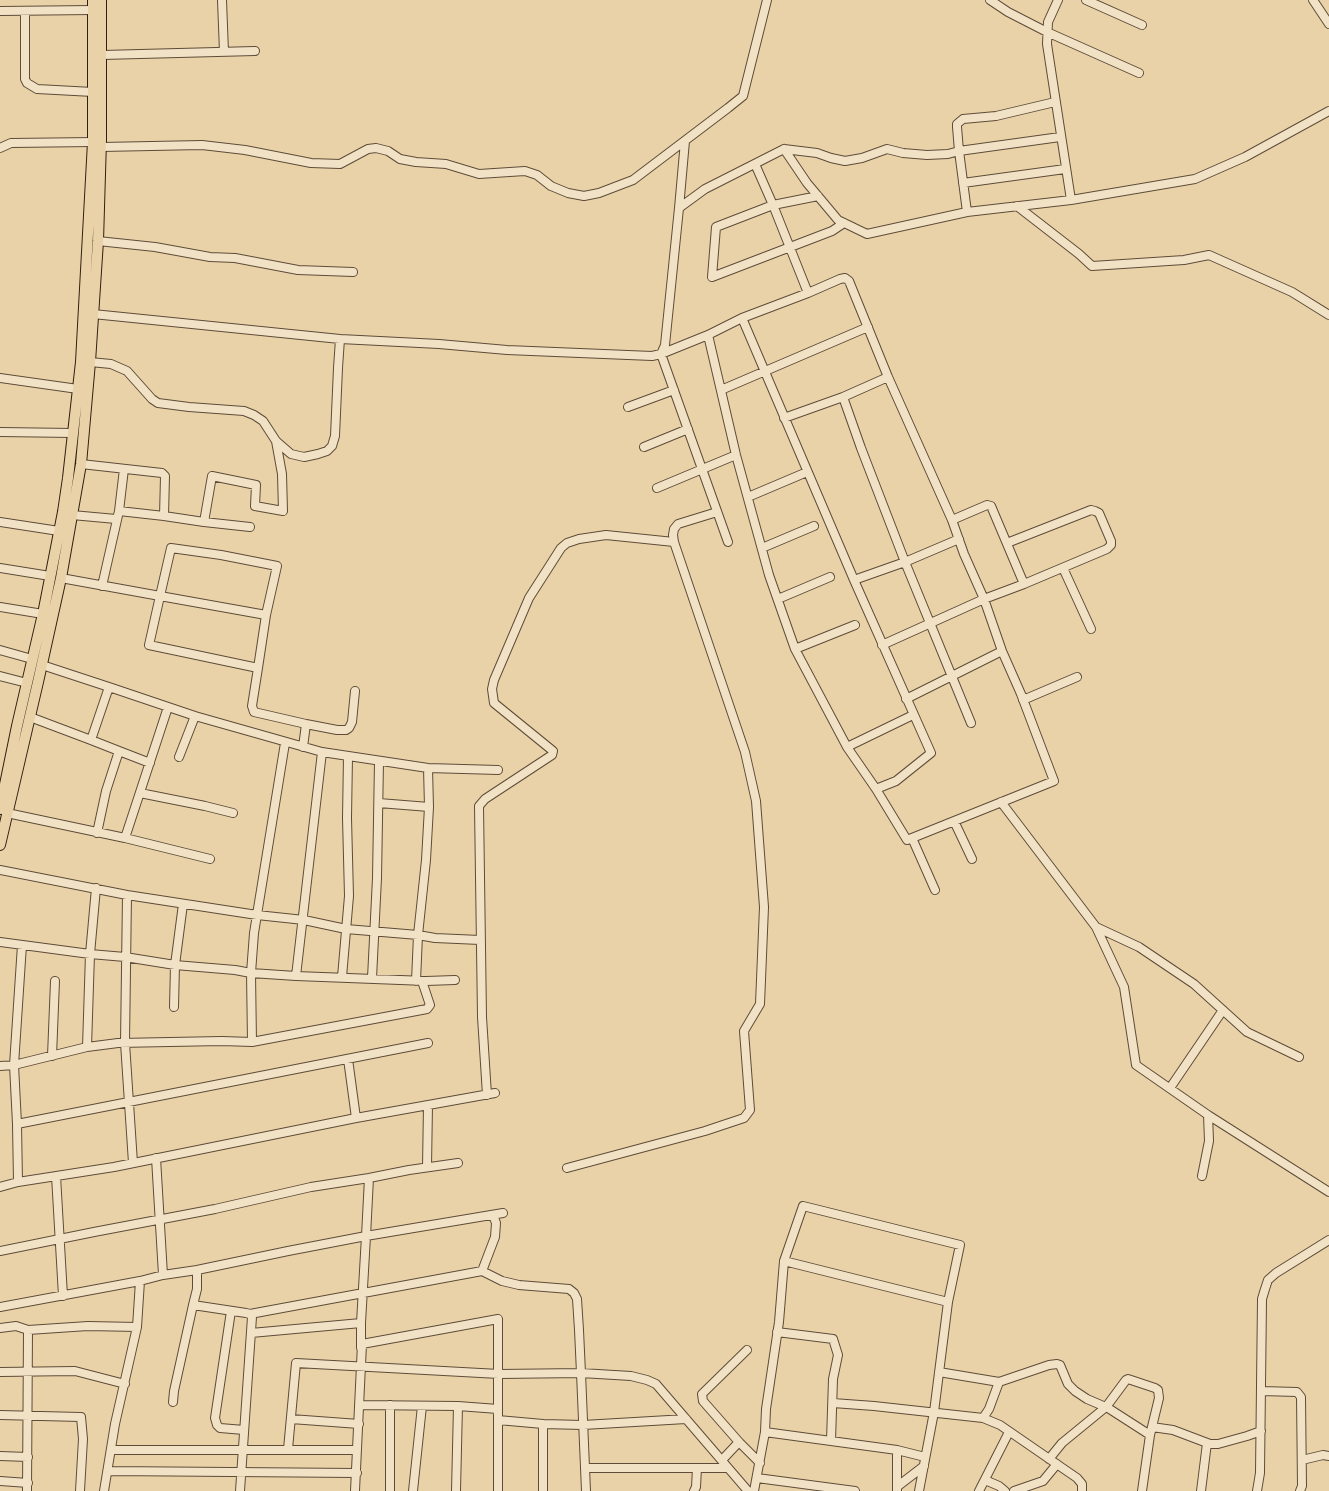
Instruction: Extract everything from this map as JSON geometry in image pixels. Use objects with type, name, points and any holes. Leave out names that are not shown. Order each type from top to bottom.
[{"type":"main road","points":[[0,845],[4,811],[27,683],[43,614],[64,505],[73,433],[78,389],[97,144],[102,55],[101,0]]},
{"type":"main road","points":[[4,811],[30,717],[42,665],[61,578],[81,464],[90,362],[98,241],[97,144],[93,92],[93,5]]},
{"type":"street","points":[[222,0],[224,52]]},
{"type":"street","points":[[0,148],[11,143],[202,145],[245,150],[311,162],[340,164],[368,149],[376,148],[388,151],[400,159],[416,162],[446,164],[479,174],[525,172],[536,174],[550,186],[568,193],[584,196],[599,193],[633,180],[743,96],[767,0]]},
{"type":"street","points":[[990,0],[1008,12],[1047,32],[1139,73]]},
{"type":"street","points":[[1058,0],[1048,22],[1047,44],[1060,137],[1071,200]]},
{"type":"street","points":[[1086,0],[1142,25]]},
{"type":"street","points":[[1313,0],[1329,24]]},
{"type":"street","points":[[0,11],[25,11],[93,5]]},
{"type":"street","points":[[25,11],[25,79],[27,83],[37,89],[93,92]]},
{"type":"street","points":[[102,55],[255,51]]},
{"type":"street","points":[[967,212],[957,124],[963,119],[996,116],[1055,102]]},
{"type":"street","points":[[784,149],[818,196],[838,220],[867,234],[967,212],[1071,200],[1195,179],[1245,157],[1329,111]]},
{"type":"street","points":[[679,208],[705,189],[784,149],[817,153],[835,160],[845,161],[862,158],[887,149],[903,153],[940,155],[1060,137]]},
{"type":"street","points":[[685,141],[665,345],[661,354],[728,542]]},
{"type":"street","points":[[755,164],[808,293]]},
{"type":"street","points":[[963,183],[1066,169]]},
{"type":"street","points":[[818,196],[773,205],[716,227],[712,277],[789,246],[832,231],[844,223]]},
{"type":"street","points":[[1017,206],[1079,254],[1092,266],[1184,260],[1209,255],[1292,292],[1329,315]]},
{"type":"street","points":[[98,241],[155,247],[210,257],[234,258],[298,270],[354,272]]},
{"type":"street","points":[[93,314],[340,339],[439,344],[515,351],[652,356],[661,354],[708,335],[742,318],[845,278],[849,281],[888,377],[952,520],[1054,781],[907,840],[876,789],[847,747],[795,649],[762,548],[736,455],[708,335]]},
{"type":"street","points":[[742,318],[766,371],[784,418],[882,645],[931,753],[896,781],[876,789]]},
{"type":"street","points":[[721,390],[868,327]]},
{"type":"street","points":[[90,362],[111,364],[127,371],[152,399],[158,403],[254,414],[263,421],[276,441],[291,454],[304,457],[327,451],[332,446],[335,436],[340,339]]},
{"type":"street","points":[[784,418],[843,397],[888,377]]},
{"type":"street","points":[[0,378],[78,389]]},
{"type":"street","points":[[628,407],[674,390]]},
{"type":"street","points":[[843,397],[905,562],[931,622],[971,723]]},
{"type":"street","points":[[644,447],[688,429]]},
{"type":"street","points":[[0,432],[73,433]]},
{"type":"street","points":[[204,522],[212,476],[256,485],[255,506],[283,511],[282,474],[276,441]]},
{"type":"street","points":[[657,488],[736,455]]},
{"type":"street","points":[[81,464],[124,470],[162,473],[165,476],[164,516]]},
{"type":"street","points":[[102,586],[118,515],[124,470]]},
{"type":"street","points":[[748,497],[807,472]]},
{"type":"street","points":[[952,520],[987,505],[991,506],[1024,584]]},
{"type":"street","points":[[882,645],[984,599],[1024,584],[1106,549],[1111,545],[1111,541],[1099,513],[1091,510],[1007,543]]},
{"type":"street","points":[[567,1168],[740,1120],[744,1118],[750,1110],[744,1031],[760,1004],[764,907],[756,801],[745,752],[674,542],[673,535],[674,529],[678,524],[717,512]]},
{"type":"street","points":[[72,515],[164,516],[250,527]]},
{"type":"street","points":[[0,522],[59,531]]},
{"type":"street","points":[[762,548],[814,526]]},
{"type":"street","points":[[487,1095],[482,1017],[479,806],[485,799],[552,754],[553,751],[494,703],[492,697],[494,680],[529,598],[561,548],[567,543],[579,539],[606,535],[674,542]]},
{"type":"street","points":[[854,580],[905,562],[959,539]]},
{"type":"street","points":[[258,668],[149,645],[171,548],[222,555],[277,566],[266,615],[258,668],[252,706],[254,712],[306,724],[337,730],[346,730],[352,722],[355,691]]},
{"type":"street","points":[[0,568],[50,576]]},
{"type":"street","points":[[1063,568],[1091,629]]},
{"type":"street","points":[[778,599],[830,577]]},
{"type":"street","points":[[61,578],[266,615]]},
{"type":"street","points":[[0,607],[43,614]]},
{"type":"street","points":[[795,649],[855,625]]},
{"type":"street","points":[[0,650],[32,659]]},
{"type":"street","points":[[906,699],[1002,651]]},
{"type":"street","points":[[42,665],[195,716],[285,743],[322,752],[428,768],[498,770]]},
{"type":"street","points":[[0,676],[27,683]]},
{"type":"street","points":[[1023,700],[1077,677]]},
{"type":"street","points":[[91,740],[109,687]]},
{"type":"street","points":[[125,838],[168,707]]},
{"type":"street","points":[[847,747],[913,715]]},
{"type":"street","points":[[179,757],[195,716]]},
{"type":"street","points":[[30,717],[150,763]]},
{"type":"street","points":[[303,747],[306,724]]},
{"type":"street","points":[[252,1042],[251,973],[254,933],[285,743]]},
{"type":"street","points":[[97,833],[106,791],[119,751]]},
{"type":"street","points":[[296,976],[304,920],[322,752]]},
{"type":"street","points":[[342,977],[349,896],[347,818],[348,756]]},
{"type":"street","points":[[372,978],[378,878],[379,760]]},
{"type":"street","points":[[0,1066],[14,1066],[87,1047],[125,1042],[252,1042],[427,1009],[430,1005],[419,981],[418,935],[426,860],[429,807],[428,768]]},
{"type":"street","points":[[140,793],[233,813]]},
{"type":"street","points":[[1001,802],[1096,927],[1124,987],[1136,1065],[1208,1115],[1329,1192]]},
{"type":"street","points":[[379,803],[429,807]]},
{"type":"street","points":[[4,811],[210,859]]},
{"type":"street","points":[[954,821],[972,859]]},
{"type":"street","points":[[912,838],[935,890]]},
{"type":"street","points":[[0,870],[127,895],[257,915],[304,920],[346,929],[418,935],[441,939],[480,940]]},
{"type":"street","points":[[87,1047],[90,954],[96,888]]},
{"type":"street","points":[[127,895],[125,1042],[133,1163]]},
{"type":"street","points":[[174,1007],[175,965],[183,904]]},
{"type":"street","points":[[1096,927],[1139,947],[1194,984],[1247,1032],[1299,1057]]},
{"type":"street","points":[[0,942],[125,957],[175,965],[235,970],[251,973],[419,981],[455,980]]},
{"type":"street","points":[[18,1182],[14,1066],[22,945]]},
{"type":"street","points":[[52,1056],[55,981]]},
{"type":"street","points":[[1170,1088],[1222,1010]]},
{"type":"street","points":[[17,1124],[428,1043]]},
{"type":"street","points":[[348,1059],[356,1118]]},
{"type":"street","points":[[0,1187],[18,1182],[133,1163],[356,1118],[495,1093]]},
{"type":"street","points":[[427,1167],[428,1105]]},
{"type":"street","points":[[1202,1176],[1209,1141],[1208,1115]]},
{"type":"street","points":[[156,1158],[163,1275]]},
{"type":"street","points":[[0,1251],[215,1209],[311,1187],[458,1163]]},
{"type":"street","points":[[56,1176],[63,1296]]},
{"type":"street","points":[[361,1366],[362,1294],[369,1178]]},
{"type":"street","points":[[754,1491],[765,1432],[766,1409],[777,1332],[784,1261],[804,1206],[873,1222],[960,1245],[948,1302],[934,1412],[919,1491]]},
{"type":"street","points":[[0,1307],[366,1236],[503,1213]]},
{"type":"street","points":[[482,1271],[495,1237],[496,1223],[493,1215]]},
{"type":"street","points":[[1257,1491],[1260,1473],[1262,1299],[1268,1280],[1276,1273],[1329,1240]]},
{"type":"street","points":[[784,1261],[948,1302]]},
{"type":"street","points":[[173,1402],[174,1391],[197,1289],[197,1270]]},
{"type":"street","points":[[193,1305],[250,1314],[482,1271],[502,1281],[519,1285],[569,1289],[574,1293],[577,1299],[580,1330],[580,1373],[586,1491]]},
{"type":"street","points":[[104,1491],[112,1450],[115,1424],[137,1327],[140,1281]]},
{"type":"street","points":[[231,1311],[215,1418],[217,1425],[220,1428],[244,1430]]},
{"type":"street","points":[[240,1491],[252,1317],[250,1314]]},
{"type":"street","points":[[355,1491],[362,1344],[498,1319],[498,1491]]},
{"type":"street","points":[[251,1333],[361,1323]]},
{"type":"street","points":[[0,1328],[16,1326],[28,1330],[88,1326],[137,1327]]},
{"type":"street","points":[[0,1481],[28,1487],[28,1330]]},
{"type":"street","points":[[777,1332],[833,1339],[838,1355],[833,1379],[831,1441]]},
{"type":"street","points":[[747,1350],[705,1390],[701,1397],[702,1401],[760,1463]]},
{"type":"street","points":[[288,1449],[296,1363],[499,1374],[580,1373],[631,1376],[656,1384],[748,1491]]},
{"type":"street","points":[[939,1372],[999,1382],[1049,1365],[1057,1364],[1060,1365],[1068,1384],[1075,1392],[1106,1407],[1150,1436]]},
{"type":"street","points":[[0,1372],[76,1371],[125,1384]]},
{"type":"street","points":[[1049,1459],[1062,1443],[1106,1407],[1126,1380],[1131,1379],[1158,1390],[1159,1398],[1150,1436],[1142,1491]]},
{"type":"street","points":[[983,1418],[989,1409],[999,1382]]},
{"type":"street","points":[[1261,1391],[1297,1392],[1300,1394],[1302,1399],[1302,1486],[1300,1491]]},
{"type":"street","points":[[833,1403],[934,1412],[983,1418],[994,1421],[1057,1464],[1079,1481],[1082,1484],[1082,1491]]},
{"type":"street","points":[[359,1405],[458,1406],[498,1409]]},
{"type":"street","points":[[390,1405],[390,1491]]},
{"type":"street","points":[[413,1491],[422,1406]]},
{"type":"street","points":[[456,1491],[458,1406]]},
{"type":"street","points":[[0,1415],[81,1417],[83,1439],[80,1491]]},
{"type":"street","points":[[291,1419],[359,1424]]},
{"type":"street","points":[[498,1420],[544,1424],[583,1425],[686,1419]]},
{"type":"street","points":[[543,1491],[544,1424]]},
{"type":"street","points":[[1152,1427],[1173,1430],[1207,1443],[1218,1444],[1261,1431]]},
{"type":"street","points":[[765,1432],[897,1450],[925,1457]]},
{"type":"street","points":[[979,1491],[1009,1432]]},
{"type":"street","points":[[722,1460],[739,1442]]},
{"type":"street","points":[[1201,1491],[1207,1443]]},
{"type":"street","points":[[112,1450],[357,1450]]},
{"type":"street","points":[[897,1450],[898,1489]]},
{"type":"street","points":[[1302,1460],[1323,1455],[1329,1456]]},
{"type":"street","points":[[0,1456],[28,1457]]},
{"type":"street","points":[[1014,1491],[1043,1481],[1057,1464]]},
{"type":"street","points":[[898,1489],[924,1466]]},
{"type":"street","points":[[585,1468],[728,1468]]},
{"type":"street","points":[[694,1491],[696,1487],[697,1468]]},
{"type":"street","points":[[108,1471],[357,1473]]},
{"type":"street","points":[[757,1478],[855,1491]]},
{"type":"street","points":[[985,1480],[999,1486],[1005,1491]]}]
